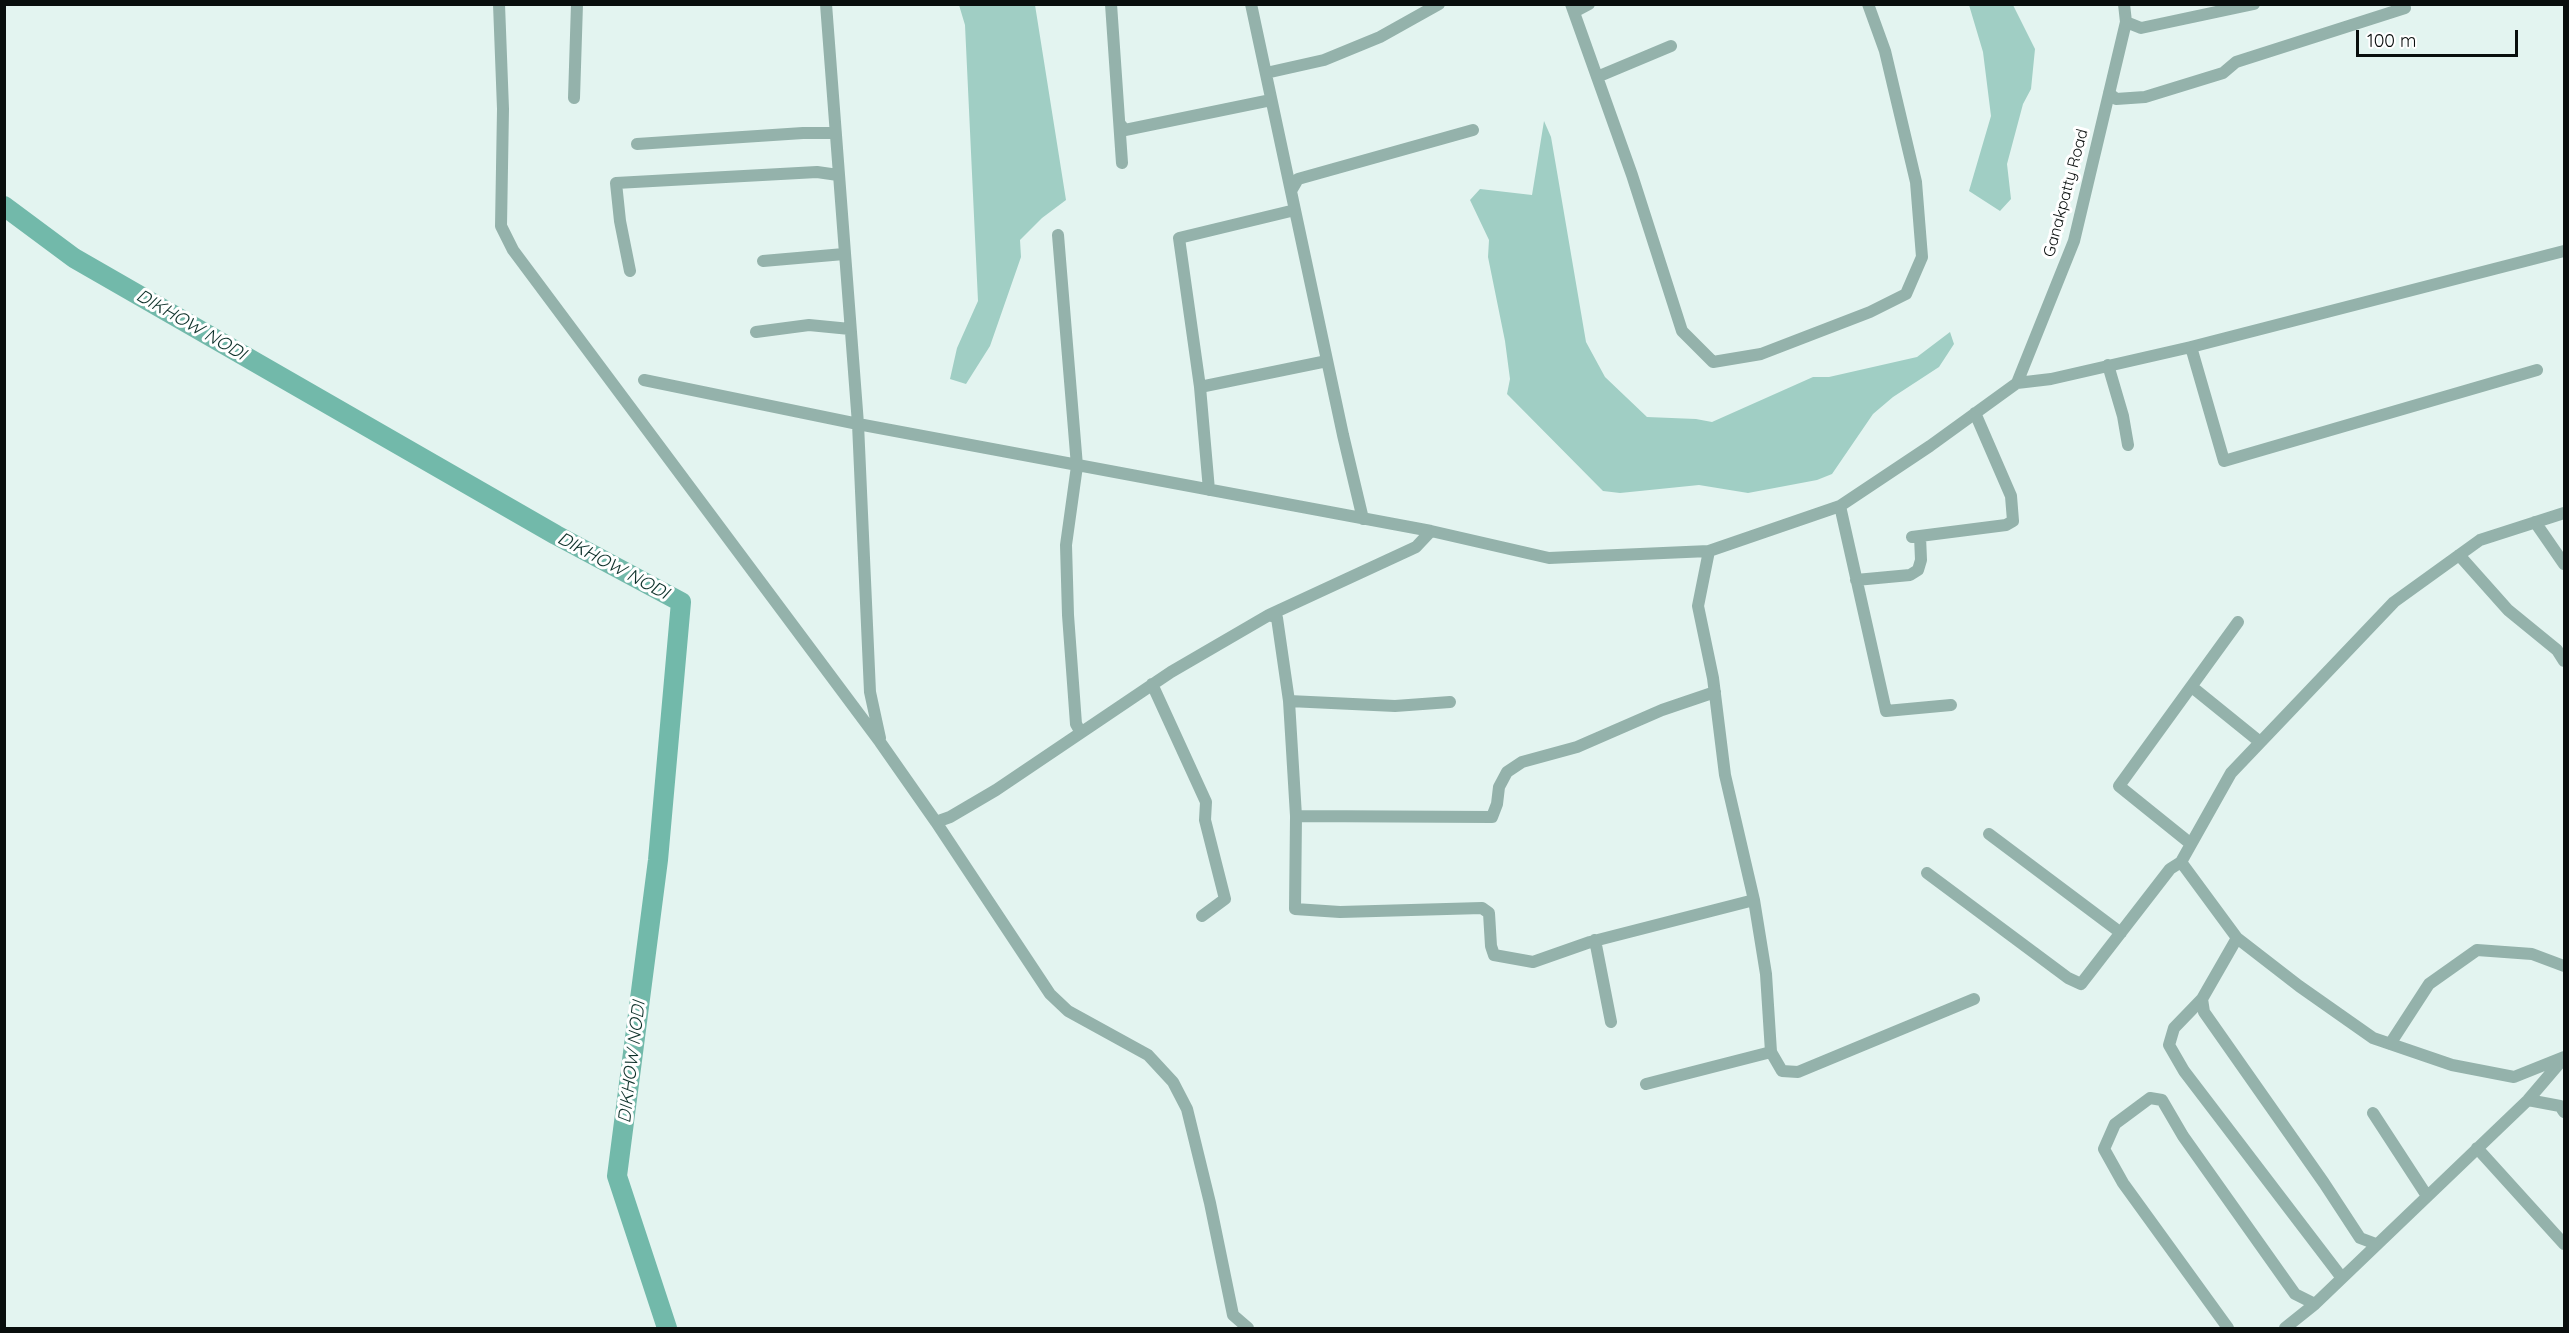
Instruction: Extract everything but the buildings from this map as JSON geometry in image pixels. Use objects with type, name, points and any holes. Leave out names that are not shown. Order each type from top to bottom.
[{"type":"street","points":[[499,4],[503,109],[501,226],[513,250],[880,742],[1050,994],[1068,1011],[1148,1055],[1173,1082],[1187,1109],[1210,1203],[1233,1315],[1248,1329]]},
{"type":"street","points":[[574,98],[577,4]]},
{"type":"street","points":[[826,4],[858,424],[870,692],[880,742]]},
{"type":"street","points":[[1111,4],[1122,163]]},
{"type":"street","points":[[1251,4],[1363,519]]},
{"type":"street","points":[[1266,73],[1324,60],[1380,38],[1439,4]]},
{"type":"street","points":[[1589,4],[1572,8],[1632,175],[1682,331],[1713,362],[1761,354],[1870,312],[1906,294],[1922,257],[1916,182],[1885,51],[1868,4]]},
{"type":"street","name":"Ganakpatty Road","points":[[2017,383],[2074,241],[2126,22],[2124,4]]},
{"type":"street","points":[[2126,22],[2140,28],[2254,4]]},
{"type":"street","points":[[2109,93],[2116,99],[2145,97],[2223,73],[2236,62],[2405,8]]},
{"type":"street","points":[[1597,77],[1671,46]]},
{"type":"street","points":[[1120,124],[1125,129],[1271,100]]},
{"type":"street","points":[[1291,191],[1298,179],[1473,130]]},
{"type":"street","points":[[637,144],[803,133],[835,134]]},
{"type":"street","points":[[630,271],[620,221],[616,183],[817,172],[838,175]]},
{"type":"street","points":[[1209,490],[1200,387],[1179,238],[1295,210]]},
{"type":"street","points":[[1058,235],[1077,466],[1066,545],[1075,713],[1080,731]]},
{"type":"street","points":[[644,380],[858,424],[1431,531],[1549,558],[1709,551],[1839,506],[2017,383],[2051,379],[2191,346],[2565,251]]},
{"type":"street","points":[[764,261],[844,254]]},
{"type":"street","points":[[756,332],[809,326],[850,329]]},
{"type":"street","points":[[2191,346],[2224,461],[2537,370]]},
{"type":"street","points":[[1200,387],[1327,361]]},
{"type":"street","points":[[2108,365],[2123,416],[2128,445]]},
{"type":"street","points":[[1856,580],[1910,575],[1918,570],[1922,560],[1916,537],[2006,525],[2013,521],[2011,496],[1976,413]]},
{"type":"street","points":[[1839,506],[1886,711],[1951,705]]},
{"type":"street","points":[[1927,873],[2068,978],[2081,984],[2170,869],[2181,862],[2231,773],[2394,602],[2480,540],[2565,513]]},
{"type":"street","points":[[2535,522],[2565,564]]},
{"type":"street","points":[[936,822],[950,817],[996,790],[1152,684],[1269,615],[1416,548],[1431,531]]},
{"type":"street","points":[[1709,551],[1698,606],[1715,692],[1725,775],[1754,900],[1766,974],[1771,1052],[1782,1071],[1798,1072],[1974,999]]},
{"type":"street","points":[[2460,555],[2508,610],[2561,646],[2565,661]]},
{"type":"street","points":[[1269,615],[1277,618],[1289,701],[1296,816],[1295,909],[1340,912],[1482,908],[1489,913],[1491,946],[1494,955],[1533,962],[1595,940],[1754,900]]},
{"type":"street","points":[[2191,844],[2119,786],[2238,622]]},
{"type":"street","points":[[1152,684],[1206,802],[1205,820],[1225,899],[1202,916]]},
{"type":"street","points":[[2192,687],[2260,742]]},
{"type":"street","points":[[1296,816],[1492,817],[1497,804],[1499,787],[1507,771],[1522,762],[1577,747],[1662,710],[1715,692]]},
{"type":"street","points":[[1289,701],[1395,706],[1450,702]]},
{"type":"street","points":[[1989,834],[2121,933]]},
{"type":"street","points":[[2181,862],[2237,938],[2299,986],[2373,1038],[2452,1065],[2514,1077],[2564,1058]]},
{"type":"street","points":[[2237,938],[2202,999],[2174,1028],[2169,1045],[2184,1071],[2342,1278]]},
{"type":"street","points":[[1595,940],[1611,1022]]},
{"type":"street","points":[[2390,1044],[2429,984],[2477,950],[2532,954],[2565,966]]},
{"type":"street","points":[[2202,999],[2204,1012],[2360,1238],[2376,1245]]},
{"type":"street","points":[[1646,1084],[1771,1052]]},
{"type":"street","points":[[2285,1329],[2315,1304],[2528,1100],[2564,1058]]},
{"type":"street","points":[[2228,1329],[2123,1183],[2104,1149],[2115,1124],[2131,1109],[2150,1098],[2162,1100],[2183,1136],[2295,1294],[2315,1304]]},
{"type":"street","points":[[2528,1100],[2559,1106],[2565,1112]]},
{"type":"street","points":[[2373,1113],[2427,1196]]},
{"type":"street","points":[[2477,1148],[2565,1244]]},
{"type":"green space","points":[[959,5],[1035,5],[1066,200],[1042,218],[1020,240],[1021,257],[990,346],[966,384],[950,379],[957,348],[978,301],[965,25]]},
{"type":"green space","points":[[1969,5],[2013,5],[2035,49],[2031,89],[2023,104],[2007,164],[2011,199],[2000,211],[1969,191],[1991,116],[1983,52]]},
{"type":"green space","points":[[1544,121],[1551,137],[1586,342],[1605,377],[1647,417],[1712,422],[1813,377],[1829,377],[1917,357],[1950,332],[1954,344],[1939,367],[1893,397],[1873,414],[1832,474],[1817,480],[1748,493],[1699,485],[1620,493],[1603,491],[1507,394],[1510,379],[1505,341],[1488,257],[1489,240],[1470,200],[1480,189],[1532,195]]},
{"type":"waterway","name":"DIKHOW NODI","points":[[4,206],[74,258],[556,535],[681,602],[658,860],[617,1176],[667,1328]]}]
